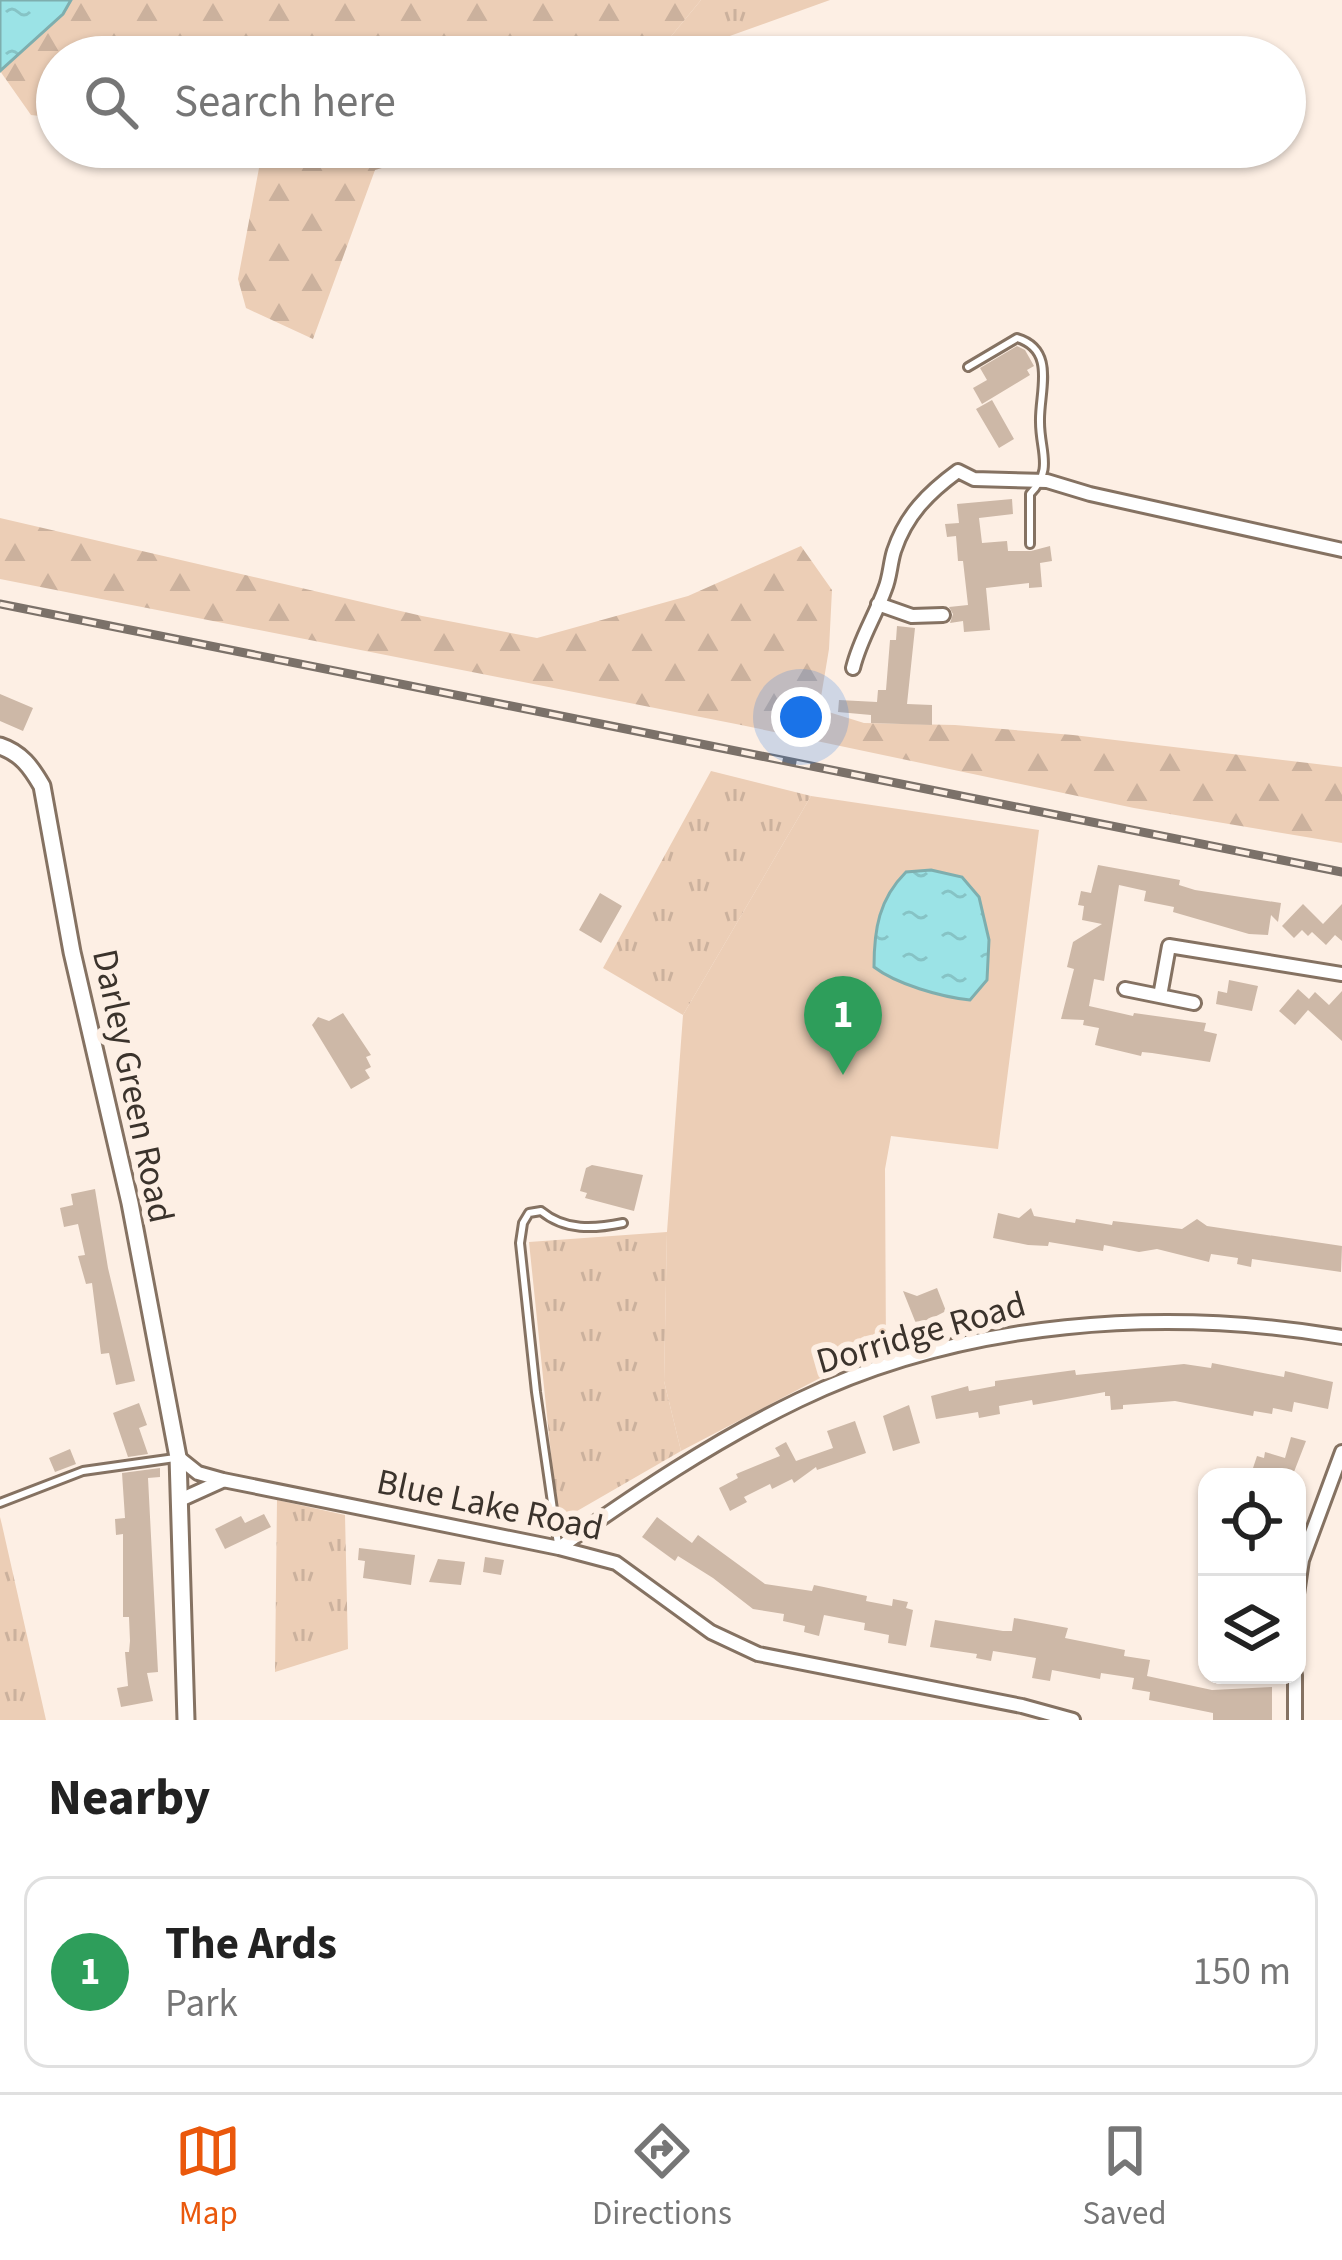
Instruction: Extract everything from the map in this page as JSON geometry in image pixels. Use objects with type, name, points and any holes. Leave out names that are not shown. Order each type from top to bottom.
[{"type":"street","points":[[853,668],[860,638],[887,585],[893,553],[910,514],[958,470],[974,479],[1042,481],[1342,550]]},
{"type":"street","points":[[878,604],[912,616],[943,615]]},
{"type":"street","name":"Darley Green Road","points":[[0,746],[13,750],[30,766],[41,786],[130,1203],[178,1457],[186,1720]]},
{"type":"street","points":[[1160,996],[1169,946],[1342,974]]},
{"type":"street","points":[[1125,989],[1194,1003]]},
{"type":"street","name":"Dorridge Road","points":[[559,1548],[629,1498],[802,1399],[938,1352],[1048,1328],[1150,1321],[1274,1326],[1342,1337]]},
{"type":"street","points":[[1300,1576],[1342,1452]]},
{"type":"street","name":"Blue Lake Road","points":[[178,1457],[198,1473],[223,1480],[616,1563],[711,1632],[758,1654],[1073,1720]]},
{"type":"street","points":[[181,1500],[223,1480]]},
{"type":"street","points":[[1295,1684],[1295,1720]]},
{"type":"lane","points":[[968,367],[1017,338],[1033,347],[1045,370],[1040,421],[1047,460],[1042,481],[1030,494],[1030,544]]},
{"type":"lane","points":[[559,1548],[536,1392],[520,1243],[523,1223],[529,1213],[541,1211],[552,1220],[580,1228],[623,1223]]},
{"type":"lane","points":[[0,1503],[83,1471],[178,1457]]},
{"type":"green space","points":[[71,0],[701,0],[671,36],[39,36]]},
{"type":"green space","points":[[701,0],[830,0],[730,36],[671,36]]},
{"type":"green space","points":[[36,38],[36,116],[31,115],[0,71]]},
{"type":"green space","points":[[259,168],[382,168],[375,170],[313,339],[246,308],[238,279]]},
{"type":"green space","points":[[0,518],[422,616],[537,638],[688,596],[801,546],[832,590],[819,709],[864,723],[1073,735],[1342,767],[1342,843],[1134,808],[0,579]]},
{"type":"green space","points":[[711,771],[811,796],[683,1015],[603,968]]},
{"type":"green space","points":[[811,796],[1039,830],[998,1149],[891,1136],[885,1169],[886,1353],[845,1365],[681,1451],[664,1381],[667,1232],[683,1015]]},
{"type":"green space","points":[[667,1232],[664,1381],[681,1451],[558,1522],[529,1242]]},
{"type":"green space","points":[[277,1500],[345,1515],[348,1649],[275,1672]]},
{"type":"green space","points":[[0,1517],[2,1525],[46,1720],[0,1720]]},
{"type":"water","points":[[0,0],[71,0],[63,14],[0,71]]},
{"type":"water","points":[[931,870],[962,877],[979,897],[989,940],[987,980],[970,1000],[919,989],[874,967],[877,927],[890,893],[906,872]]},
{"type":"building","points":[[1017,346],[1034,366],[1027,370],[1030,375],[982,404],[973,388],[987,380],[980,368]]},
{"type":"building","points":[[992,400],[1014,439],[999,448],[976,409]]},
{"type":"building","points":[[1012,499],[1013,514],[979,518],[982,543],[1007,541],[1008,551],[1050,546],[1052,561],[1040,563],[1042,587],[1029,588],[1029,583],[986,588],[990,630],[964,632],[963,621],[950,623],[949,607],[968,605],[956,536],[947,537],[945,524],[959,523],[957,504]]},
{"type":"building","points":[[897,626],[915,628],[907,704],[932,705],[932,725],[871,723],[871,715],[838,712],[839,700],[877,702],[878,690],[886,690],[890,640],[896,640]]},
{"type":"building","points":[[0,694],[33,708],[23,731],[0,721]]},
{"type":"building","points":[[1098,865],[1180,880],[1179,885],[1195,890],[1281,903],[1278,922],[1271,915],[1268,935],[1249,934],[1173,912],[1174,907],[1144,901],[1146,891],[1119,885],[1104,981],[1094,979],[1089,1006],[1206,1023],[1204,1031],[1217,1034],[1210,1062],[1142,1052],[1141,1056],[1095,1045],[1099,1028],[1083,1025],[1084,1020],[1061,1019],[1074,969],[1067,967],[1073,942],[1102,924],[1082,920],[1084,906],[1078,905],[1081,891],[1091,893]]},
{"type":"building","points":[[600,893],[622,906],[601,943],[579,930]]},
{"type":"building","points":[[1303,904],[1323,924],[1342,904],[1342,941],[1335,935],[1326,945],[1312,932],[1308,936],[1302,930],[1294,938],[1282,926]]},
{"type":"building","points":[[1229,980],[1258,986],[1252,1011],[1216,1004],[1218,991],[1227,993]]},
{"type":"building","points":[[1298,989],[1309,999],[1315,992],[1329,1005],[1342,991],[1342,1041],[1308,1010],[1295,1025],[1279,1011]]},
{"type":"building","points":[[343,1013],[371,1055],[366,1057],[371,1067],[365,1070],[370,1078],[351,1089],[312,1025],[318,1017],[329,1021]]},
{"type":"building","points":[[592,1165],[643,1175],[634,1211],[585,1198],[587,1193],[580,1191],[586,1168]]},
{"type":"building","points":[[95,1189],[135,1381],[116,1385],[109,1353],[101,1354],[92,1283],[86,1284],[78,1256],[85,1255],[78,1224],[64,1227],[60,1208],[73,1205],[71,1194]]},
{"type":"building","points":[[1031,1208],[1034,1216],[1075,1223],[1076,1219],[1112,1225],[1113,1221],[1182,1229],[1197,1219],[1207,1226],[1342,1246],[1341,1272],[1252,1259],[1251,1267],[1237,1264],[1238,1258],[1211,1254],[1209,1262],[1157,1249],[1139,1252],[1104,1245],[1103,1251],[993,1238],[998,1213],[1019,1218]]},
{"type":"building","points":[[937,1288],[946,1311],[917,1326],[903,1291],[917,1296]]},
{"type":"building","points":[[1212,1363],[1333,1382],[1328,1409],[1294,1402],[1292,1412],[1273,1408],[1272,1414],[1254,1411],[1253,1416],[1175,1401],[1111,1410],[1105,1392],[999,1406],[1000,1414],[979,1418],[978,1412],[936,1419],[931,1396],[1075,1370],[1076,1375],[1184,1364],[1211,1368]]},
{"type":"building","points":[[139,1403],[147,1425],[139,1428],[148,1454],[128,1457],[113,1413]]},
{"type":"building","points":[[909,1405],[920,1443],[893,1451],[883,1416]]},
{"type":"building","points":[[855,1421],[866,1453],[816,1467],[794,1483],[792,1479],[772,1489],[770,1484],[744,1497],[747,1502],[730,1511],[719,1488],[738,1478],[736,1474],[780,1456],[775,1448],[786,1442],[796,1461],[833,1448],[827,1431]]},
{"type":"building","points":[[1291,1437],[1306,1441],[1296,1468],[1253,1468],[1257,1456],[1264,1458],[1265,1452],[1285,1458]]},
{"type":"building","points":[[70,1449],[76,1464],[55,1472],[49,1458]]},
{"type":"building","points":[[160,1468],[160,1477],[148,1478],[158,1672],[147,1673],[153,1701],[121,1707],[117,1688],[128,1686],[125,1652],[129,1652],[130,1641],[129,1617],[123,1617],[123,1534],[116,1535],[115,1519],[125,1518],[122,1473]]},
{"type":"building","points":[[264,1514],[271,1527],[225,1549],[215,1529],[241,1516],[245,1523]]},
{"type":"building","points":[[657,1517],[692,1543],[698,1535],[765,1584],[812,1591],[814,1585],[892,1606],[893,1599],[908,1602],[906,1608],[913,1610],[906,1646],[888,1643],[889,1635],[864,1630],[865,1623],[824,1615],[819,1636],[804,1632],[805,1626],[783,1621],[784,1614],[753,1609],[713,1578],[678,1556],[675,1561],[642,1537]]},
{"type":"building","points":[[359,1548],[415,1555],[411,1585],[363,1578],[365,1561],[358,1560]]},
{"type":"building","points":[[485,1557],[504,1560],[501,1575],[483,1572]]},
{"type":"building","points":[[438,1559],[465,1562],[461,1585],[429,1582]]},
{"type":"building","points":[[1014,1618],[1068,1628],[1065,1638],[1150,1660],[1147,1676],[1212,1690],[1272,1687],[1272,1720],[1213,1720],[1213,1713],[1149,1700],[1150,1692],[1132,1689],[1134,1678],[1101,1673],[1100,1679],[1052,1670],[1050,1681],[1032,1678],[1036,1658],[993,1651],[991,1661],[976,1658],[977,1654],[930,1647],[935,1620],[1012,1631]]},
{"type":"railway","points":[[0,604],[1342,872]]},
{"type":"place","name":"The Ards","points":[[843,1075]]}]
